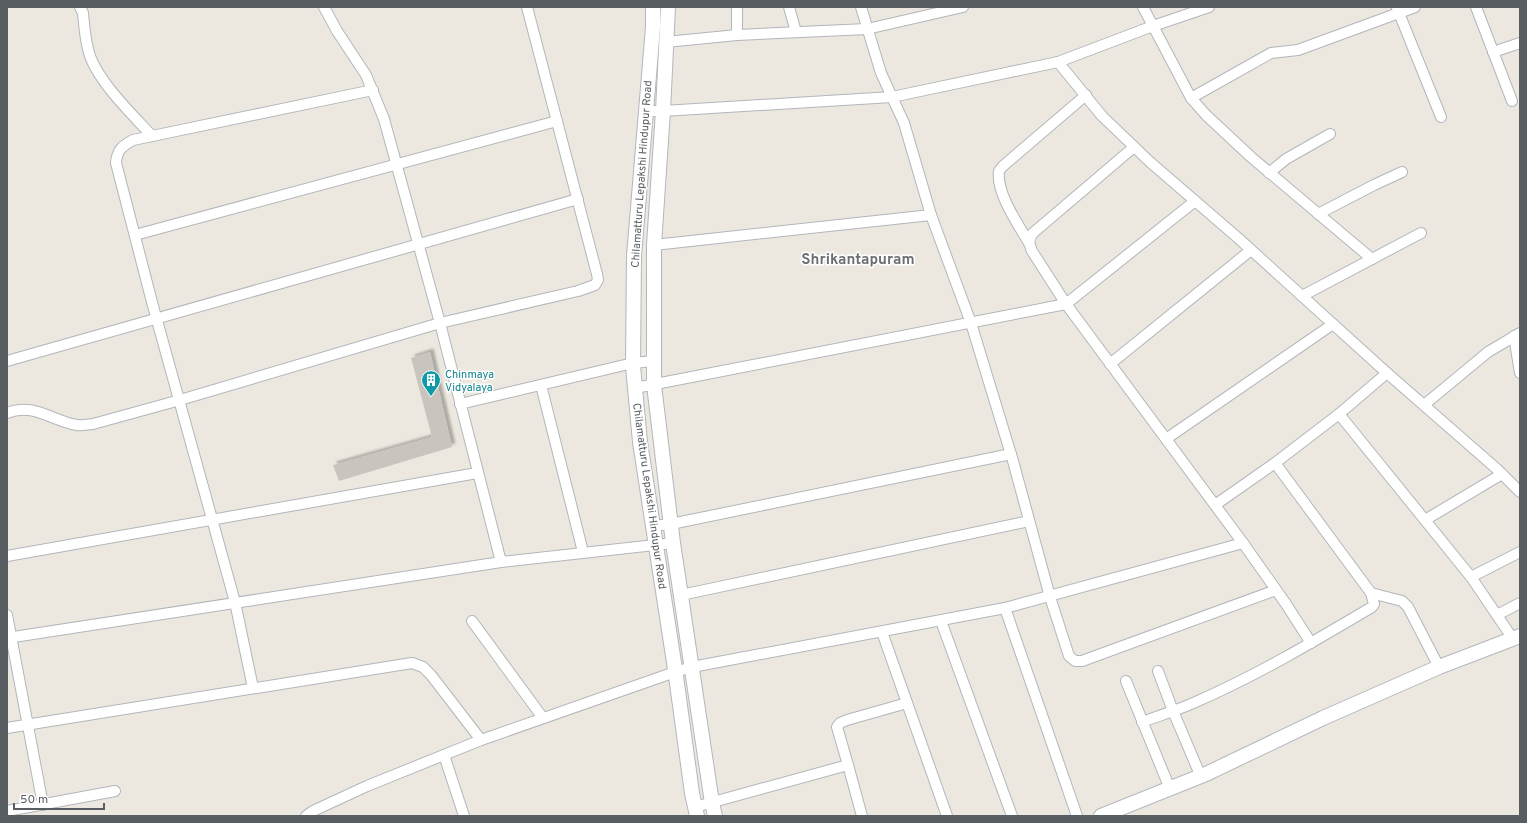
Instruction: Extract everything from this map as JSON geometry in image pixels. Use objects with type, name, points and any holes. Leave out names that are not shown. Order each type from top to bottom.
[{"type":"street","points":[[80,7],[83,12],[88,50],[95,68],[110,88],[152,136]]},
{"type":"street","points":[[324,7],[337,31],[366,75],[384,119],[440,323],[500,562]]},
{"type":"street","points":[[7,413],[15,410],[32,410],[79,426],[93,424],[180,400],[440,323],[578,291],[595,285],[598,280],[597,274],[527,7]]},
{"type":"street","name":"Chilamatturu Lepakshi Hindupur Road","points":[[653,7],[653,28],[634,256],[633,363],[640,442],[696,811]]},
{"type":"street","name":"Chilamatturu Lepakshi Hindupur Road","points":[[668,7],[654,245],[654,385],[673,543],[713,809]]},
{"type":"street","points":[[737,7],[737,35]]},
{"type":"street","points":[[790,7],[796,32]]},
{"type":"street","points":[[861,7],[881,73],[904,123],[931,215],[971,323],[1011,454],[1050,597],[1069,656],[1075,661],[1082,661],[1276,590]]},
{"type":"street","points":[[666,42],[737,35],[867,29],[944,9],[963,7]]},
{"type":"street","points":[[1143,7],[1191,98],[1212,120],[1269,173],[1372,259]]},
{"type":"street","points":[[1191,98],[1271,53],[1298,50],[1398,10],[1415,7]]},
{"type":"street","points":[[1476,7],[1512,101]]},
{"type":"street","points":[[646,111],[892,97],[1058,62],[1204,8]]},
{"type":"street","points":[[1398,10],[1441,117]]},
{"type":"street","points":[[1493,52],[1520,43]]},
{"type":"street","points":[[1058,62],[1102,116],[1134,147],[1252,250],[1332,324],[1502,474],[1520,492]]},
{"type":"street","points":[[253,688],[235,602],[134,235],[116,163],[117,154],[122,146],[133,140],[373,90]]},
{"type":"street","points":[[1086,95],[999,171],[999,184],[1004,198],[1029,243],[1032,252],[1066,304],[1243,543],[1311,643]]},
{"type":"street","points":[[134,235],[557,121]]},
{"type":"street","points":[[1269,173],[1286,159],[1330,134]]},
{"type":"street","points":[[1029,243],[1033,233],[1134,147]]},
{"type":"street","points":[[1318,214],[1374,184],[1402,172]]},
{"type":"street","points":[[7,361],[157,317],[419,245],[578,199]]},
{"type":"street","points":[[635,388],[1066,304],[1196,201]]},
{"type":"street","points":[[654,245],[931,215]]},
{"type":"street","points":[[1302,296],[1421,233]]},
{"type":"street","points":[[1110,364],[1252,250]]},
{"type":"street","points":[[1166,439],[1332,324]]},
{"type":"street","points":[[1424,405],[1488,352],[1517,335],[1520,372]]},
{"type":"street","points":[[460,404],[633,363],[654,361]]},
{"type":"street","points":[[1215,505],[1338,414],[1386,372]]},
{"type":"street","points":[[541,384],[583,552]]},
{"type":"street","points":[[1101,816],[1201,777],[1323,718],[1439,667],[1517,638],[1497,615],[1471,577],[1426,520],[1338,414]]},
{"type":"street","points":[[653,526],[671,524],[1011,454]]},
{"type":"street","points":[[1142,722],[1189,705],[1249,677],[1311,643],[1372,607],[1374,604],[1371,593],[1275,462]]},
{"type":"street","points":[[7,556],[213,521],[477,473]]},
{"type":"street","points":[[1426,520],[1502,474]]},
{"type":"street","points":[[681,595],[1029,521]]},
{"type":"street","points":[[9,638],[500,562],[673,543]]},
{"type":"street","points":[[306,816],[313,810],[347,795],[481,740],[692,667],[1005,608],[1050,597],[1243,543]]},
{"type":"street","points":[[1471,577],[1520,552]]},
{"type":"street","points":[[1371,593],[1402,601],[1408,606],[1439,667]]},
{"type":"street","points":[[1497,615],[1520,603]]},
{"type":"street","points":[[1005,608],[1077,816]]},
{"type":"street","points":[[7,615],[9,638],[43,805]]},
{"type":"street","points":[[472,621],[543,718]]},
{"type":"street","points":[[941,621],[1012,816]]},
{"type":"street","points":[[882,632],[947,816]]},
{"type":"street","points":[[7,728],[412,663],[423,667],[431,674],[481,740]]},
{"type":"street","points":[[1158,671],[1201,777]]},
{"type":"street","points":[[1126,681],[1170,789]]},
{"type":"street","points":[[862,816],[837,727],[840,722],[907,703]]},
{"type":"street","points":[[444,755],[464,816]]},
{"type":"street","points":[[696,811],[713,809],[848,765]]},
{"type":"street","points":[[7,811],[115,791]]},
{"type":"building","name":"Chinmaya Vidyalaya","points":[[430,352],[452,447],[339,481],[333,465],[432,437],[411,358]]},
{"type":"place","name":"Chinmaya Vidyalaya","points":[[431,397]]},
{"type":"district","name":"Shrikantapuram","points":[[858,259]]}]
